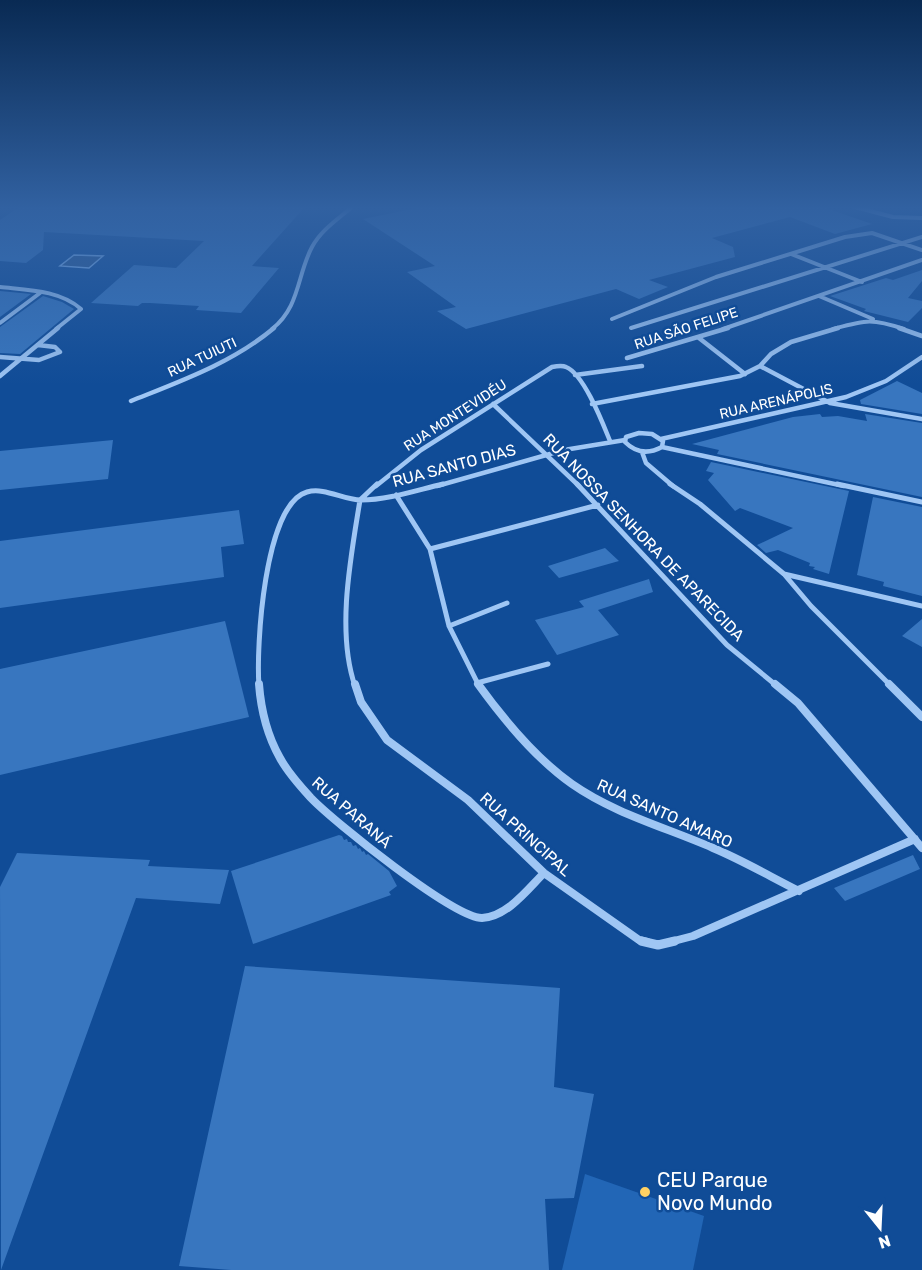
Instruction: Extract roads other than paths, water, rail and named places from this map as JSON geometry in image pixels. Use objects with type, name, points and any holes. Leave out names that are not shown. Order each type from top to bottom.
[{"type":"street","name":"RUA TUIUTI","points":[[131,401],[230,359],[277,325],[297,298],[305,266]]},
{"type":"street","points":[[612,319],[716,277],[751,266]]},
{"type":"street","name":"RUA SÃO FELIPE","points":[[627,358],[699,338],[905,266]]},
{"type":"street","points":[[631,328],[823,267],[862,282]]},
{"type":"street","points":[[0,288],[40,293],[69,300],[81,309],[0,376]]},
{"type":"street","points":[[0,323],[40,293]]},
{"type":"street","points":[[818,296],[922,336]]},
{"type":"street","points":[[592,404],[745,374],[760,366],[771,354],[791,342],[860,321],[877,320]]},
{"type":"street","points":[[699,338],[745,374]]},
{"type":"street","points":[[0,357],[47,359],[60,352],[55,347],[38,345]]},
{"type":"street","name":"RUA ARENÁPOLIS","points":[[661,439],[830,402],[873,386],[912,366],[922,357]]},
{"type":"street","name":"RUA MONTEVIDÉU","points":[[360,500],[395,469],[552,367],[563,366],[570,369],[574,375]]},
{"type":"street","points":[[610,441],[592,404],[574,375],[642,366]]},
{"type":"street","points":[[760,366],[830,402],[922,419]]},
{"type":"street","name":"RUA NOSSA SENHORA DE APARECIDA","points":[[493,404],[548,454],[598,505],[665,580],[728,645],[798,703],[922,849]]},
{"type":"street","name":"RUA SANTO DIAS","points":[[360,500],[396,495],[548,454],[625,440],[629,435],[652,434],[661,439]]},
{"type":"street","points":[[661,439],[662,447]]},
{"type":"street","points":[[625,440],[630,448],[642,452],[654,451],[662,447],[922,502]]},
{"type":"street","points":[[642,452],[646,463],[663,479],[700,504],[784,574],[811,606],[922,717]]},
{"type":"street","name":"RUA PARANÁ","points":[[360,500],[308,491],[298,497],[281,524],[261,596],[258,640],[259,695],[269,737],[279,758],[305,792],[328,813],[424,887],[468,915],[478,918],[492,916],[544,873]]},
{"type":"street","name":"RUA SANTO AMARO","points":[[396,495],[430,549],[449,626],[477,683],[500,714],[539,755],[571,783],[612,808],[714,848],[799,891]]},
{"type":"street","name":"RUA PRINCIPAL","points":[[360,500],[348,571],[347,612],[350,671],[361,702],[387,740],[468,800],[544,873],[639,940],[651,945],[666,944],[693,936],[915,839]]},
{"type":"street","points":[[430,549],[598,505]]},
{"type":"street","points":[[784,574],[922,606]]},
{"type":"street","points":[[449,626],[507,603]]},
{"type":"street","points":[[477,683],[548,664]]},
{"type":"place","name":"CEU Parque Novo Mundo","points":[[645,1192]]}]
